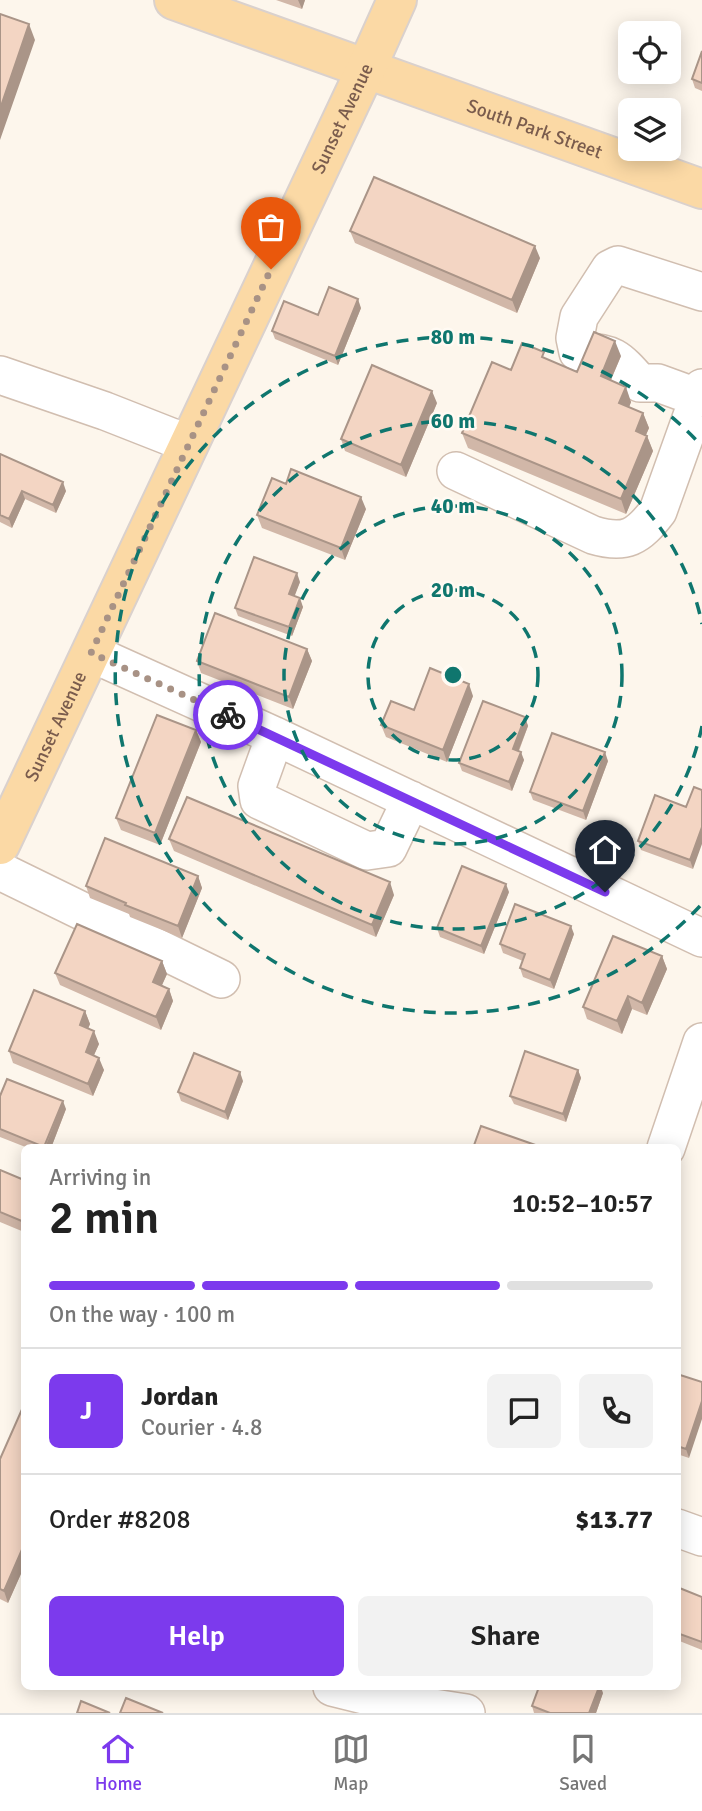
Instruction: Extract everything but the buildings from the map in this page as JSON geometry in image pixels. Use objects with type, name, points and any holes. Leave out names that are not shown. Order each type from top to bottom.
[{"type":"main road","name":"South Park Street","points":[[174,0],[702,189]]},
{"type":"main road","name":"Sunset Avenue","points":[[4,827],[91,653],[397,0]]},
{"type":"street","points":[[456,471],[593,535],[620,540],[635,536],[658,511],[700,393],[605,371],[575,338],[579,317],[610,270],[618,265],[702,292]]},
{"type":"street","points":[[0,375],[105,411],[189,444]]},
{"type":"street","points":[[91,653],[275,736],[702,938]]},
{"type":"street","points":[[275,736],[257,786],[259,800],[271,806],[367,851],[388,848],[411,800]]},
{"type":"street","points":[[0,871],[221,979]]},
{"type":"street","points":[[667,1144],[702,1042]]},
{"type":"street","points":[[681,1530],[702,1538]]},
{"type":"street","points":[[344,1690],[388,1701],[469,1713],[479,1690]]},
{"type":"way so far","points":[[228,715],[91,653],[271,269]]},
{"type":"route","points":[[228,715],[605,892]]}]
